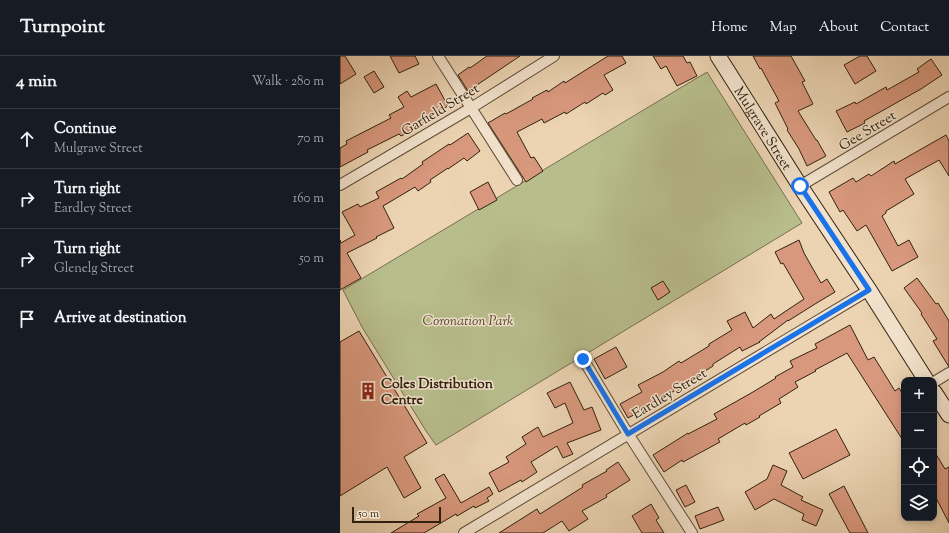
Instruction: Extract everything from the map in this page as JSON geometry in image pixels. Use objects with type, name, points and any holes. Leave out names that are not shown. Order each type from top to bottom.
[{"type":"street","points":[[438,56],[517,180]]},
{"type":"street","name":"Garfield Street","points":[[340,185],[471,108],[554,56]]},
{"type":"street","name":"Mulgrave Street","points":[[718,56],[800,186],[924,377]]},
{"type":"street","name":"Gee Street","points":[[800,186],[949,97]]},
{"type":"street","name":"Eardley Street","points":[[464,533],[869,290]]},
{"type":"street","points":[[583,359],[628,434],[692,533]]},
{"type":"street","points":[[937,380],[949,373]]},
{"type":"street","points":[[937,397],[949,415]]},
{"type":"green space","name":"Coronation Park","points":[[707,72],[802,223],[436,445],[362,327],[343,290]]},
{"type":"building","points":[[340,56],[345,56],[356,74],[340,84]]},
{"type":"building","points":[[390,56],[415,56],[419,64],[399,73]]},
{"type":"building","points":[[487,56],[520,56],[468,91],[458,75]]},
{"type":"building","points":[[608,56],[622,56],[626,63],[604,75],[613,90],[605,95],[603,93],[586,104],[585,102],[566,114],[565,112],[544,123],[542,119],[517,132],[531,158],[534,157],[543,171],[526,182],[488,123],[547,90],[548,92],[564,81],[565,83]]},
{"type":"building","points":[[653,56],[683,56],[687,63],[690,62],[697,76],[677,86],[666,66],[661,69]]},
{"type":"building","points":[[753,56],[791,56],[805,81],[802,82],[813,104],[798,111],[826,156],[807,166],[799,149],[787,130],[788,129],[775,103],[779,101]]},
{"type":"building","points":[[860,56],[867,56],[876,71],[855,84],[844,65]]},
{"type":"building","points":[[931,59],[942,75],[921,89],[864,121],[865,123],[847,132],[836,111],[855,102],[856,104],[886,87],[887,90],[919,72],[917,69]]},
{"type":"building","points":[[374,71],[384,87],[374,93],[364,77]]},
{"type":"building","points":[[436,84],[448,106],[425,118],[427,121],[413,130],[401,136],[399,134],[367,150],[368,152],[340,167],[340,148],[347,144],[346,141],[391,118],[389,115],[404,107],[398,97],[407,91],[411,97]]},
{"type":"building","points":[[468,133],[480,151],[467,161],[464,158],[448,168],[430,180],[431,182],[418,191],[415,187],[383,206],[394,228],[347,253],[361,278],[340,290],[340,240],[341,243],[355,235],[342,212],[358,204],[360,207],[379,198],[376,192],[401,178],[402,179],[423,164],[422,162]]},
{"type":"building","points":[[946,135],[949,141],[949,176],[939,160],[905,179],[914,194],[886,211],[886,213],[882,216],[898,246],[909,240],[918,257],[892,271],[866,225],[857,231],[843,210],[840,212],[829,192],[853,178],[856,182],[869,174],[871,176],[894,161],[895,164]]},
{"type":"building","points":[[488,182],[497,200],[479,210],[470,192]]},
{"type":"building","points":[[799,240],[804,253],[821,283],[827,279],[835,292],[788,320],[760,342],[742,351],[740,347],[692,379],[693,381],[639,410],[639,412],[628,418],[620,404],[642,392],[638,385],[663,372],[679,361],[681,363],[732,330],[727,321],[745,312],[753,328],[771,314],[774,319],[804,299],[775,252]]},
{"type":"building","points":[[917,278],[936,304],[938,303],[949,321],[949,367],[933,341],[937,339],[921,314],[922,313],[904,288]]},
{"type":"building","points":[[663,281],[670,292],[658,300],[651,288]]},
{"type":"building","points":[[850,325],[868,360],[874,357],[895,391],[899,388],[901,391],[901,437],[847,353],[795,382],[798,387],[779,399],[781,403],[759,416],[760,417],[746,425],[745,423],[718,439],[720,442],[683,462],[682,460],[664,472],[653,455],[688,433],[717,419],[714,414],[793,367],[790,361],[817,348],[815,344]]},
{"type":"building","name":"Coles Distribution Centre","points":[[359,331],[427,443],[404,457],[421,488],[404,498],[387,467],[340,496],[340,342]]},
{"type":"building","points":[[616,347],[627,367],[605,379],[594,359]]},
{"type":"building","points":[[570,382],[584,410],[592,407],[601,430],[567,443],[573,454],[563,458],[557,446],[531,462],[537,472],[522,482],[521,480],[499,492],[489,473],[509,462],[506,457],[526,444],[522,437],[538,427],[543,437],[573,423],[565,403],[555,408],[547,393]]},
{"type":"building","points":[[836,429],[850,455],[803,479],[789,453]]},
{"type":"building","points":[[937,456],[945,469],[949,467],[949,523],[937,500]]},
{"type":"building","points":[[618,462],[630,480],[606,495],[607,497],[582,511],[588,519],[569,531],[562,521],[543,533],[499,533],[537,509],[540,514],[583,487],[582,485],[607,471],[606,470]]},
{"type":"building","points":[[773,465],[787,471],[781,485],[803,497],[801,500],[823,510],[816,526],[802,520],[804,514],[774,499],[755,510],[745,492],[767,479]]},
{"type":"building","points":[[444,474],[461,503],[489,487],[493,494],[487,498],[489,501],[475,508],[474,506],[457,516],[456,514],[424,533],[391,533],[419,516],[417,514],[446,498],[435,479]]},
{"type":"building","points":[[686,485],[695,502],[685,507],[676,490]]},
{"type":"building","points":[[844,486],[868,533],[850,533],[829,494]]},
{"type":"building","points":[[651,504],[659,518],[656,520],[664,533],[642,533],[632,516]]},
{"type":"building","points":[[718,507],[724,520],[700,529],[695,516]]},
{"type":"place","name":"Coles Distribution Centre","points":[[368,391]]},
{"type":"route","points":[[583,359],[628,434],[869,290],[800,186]]}]
